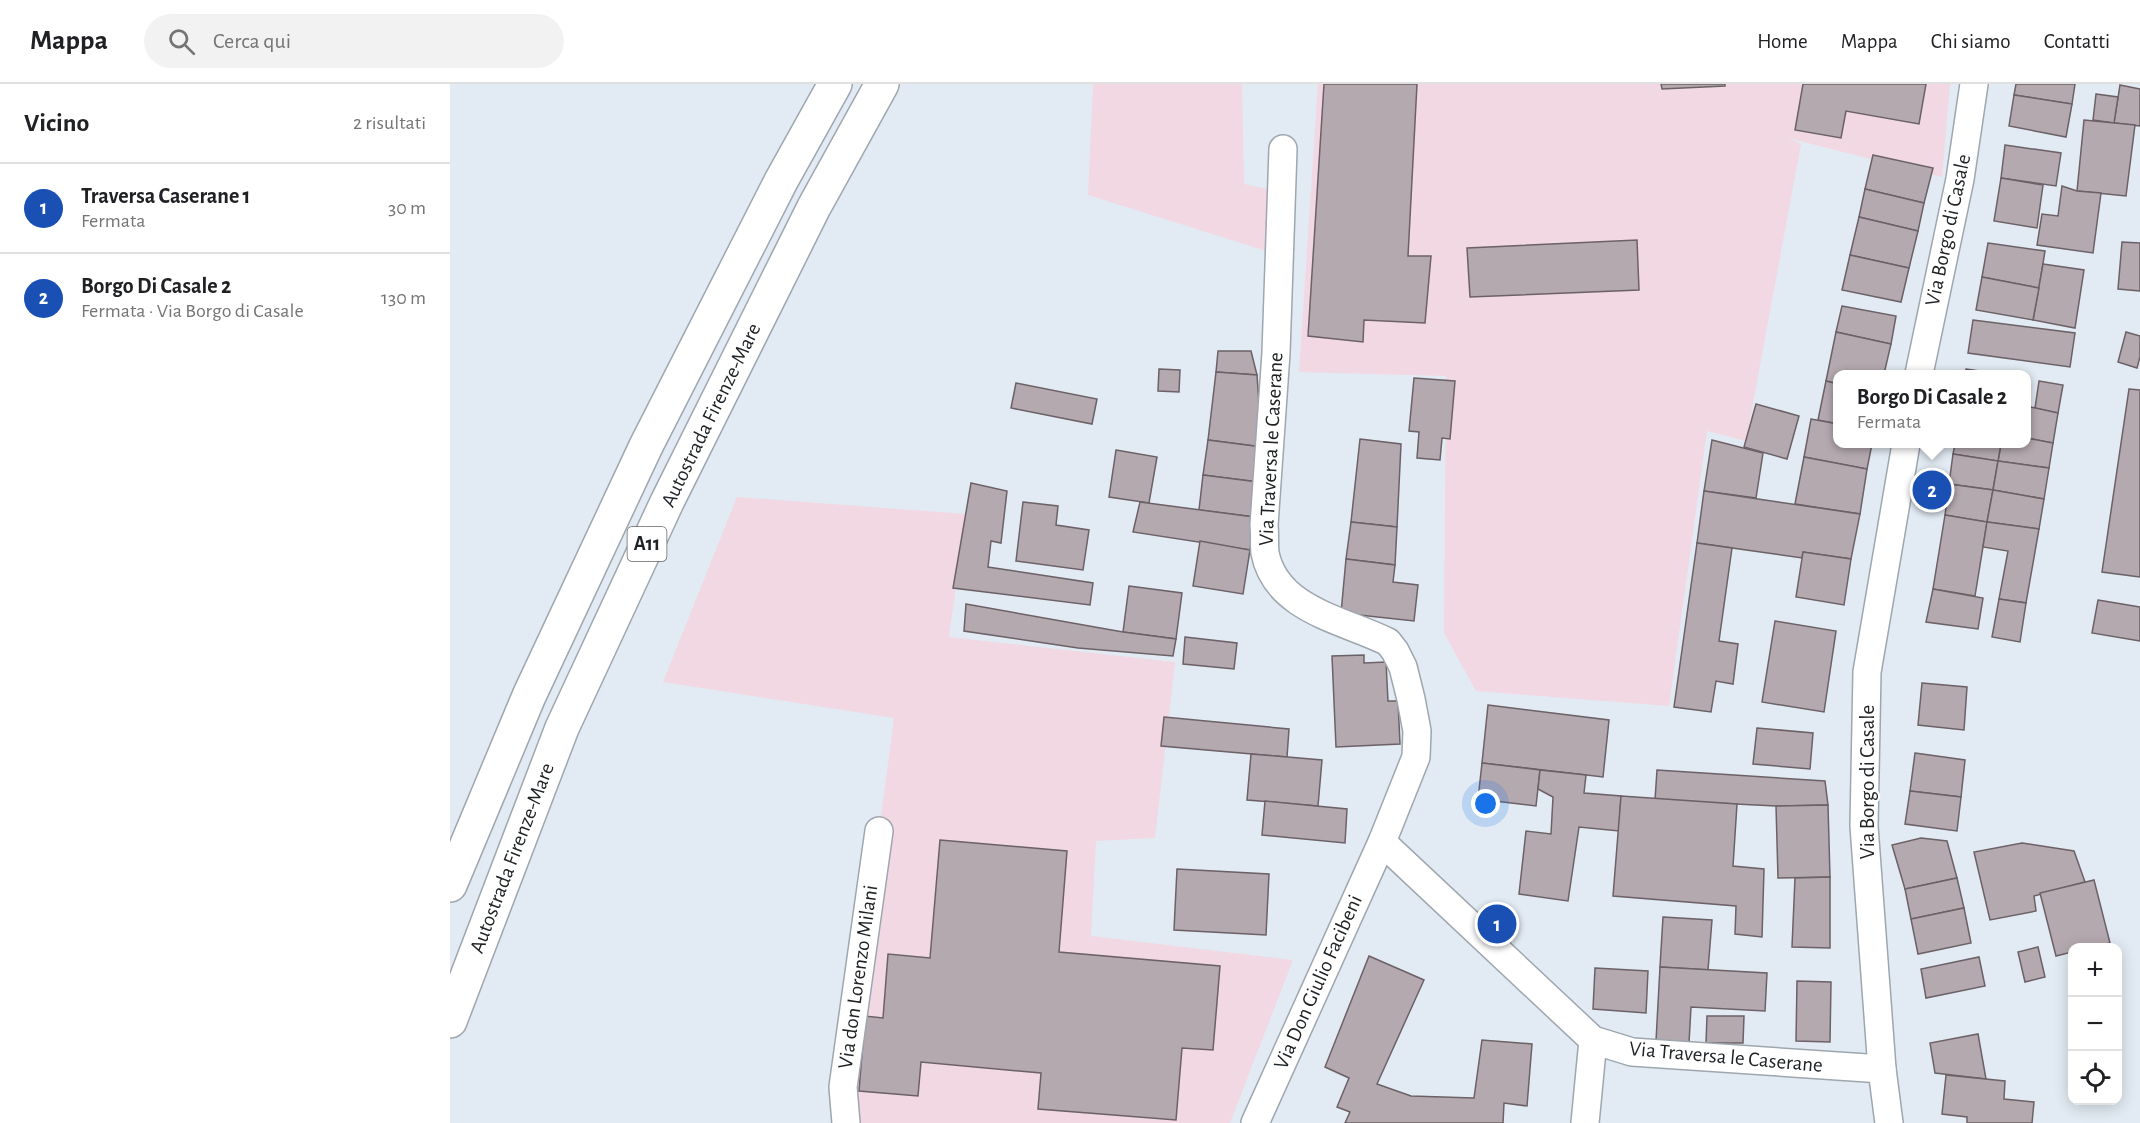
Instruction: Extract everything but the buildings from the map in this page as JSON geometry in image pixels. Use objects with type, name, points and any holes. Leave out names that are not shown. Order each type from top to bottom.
[{"type":"highway","name":"Autostrada Firenze-Mare","points":[[450,885],[529,696],[646,446],[776,191],[835,84]]},
{"type":"highway","name":"Autostrada Firenze-Mare","points":[[450,1021],[562,728],[667,502],[809,217],[882,84]]},
{"type":"street","name":"Via Borgo di Casale","points":[[1920,370],[1960,179],[1974,84]]},
{"type":"street","name":"Via Traversa le Caserane","points":[[1283,149],[1275,353],[1264,525],[1266,554],[1273,574],[1296,602],[1388,642],[1402,667],[1417,731],[1416,757],[1382,842],[1593,1040],[1632,1052],[1882,1069]]},
{"type":"street","name":"Via Borgo di Casale","points":[[1889,1123],[1882,1069],[1864,826],[1867,672],[1905,448]]},
{"type":"street","name":"Via don Lorenzo Milani","points":[[846,1123],[843,1087],[879,831]]},
{"type":"street","name":"Via Don Giulio Facibeni","points":[[1255,1123],[1382,842]]},
{"type":"street","points":[[1586,1123],[1593,1040]]},
{"type":"shaded area","points":[[1093,84],[1242,84],[1244,184],[1282,192],[1279,255],[1088,195]]},
{"type":"shaded area","points":[[1318,84],[1950,84],[1942,177],[1788,138],[1801,144],[1746,441],[1707,431],[1669,706],[1476,691],[1444,633],[1446,376],[1299,372]]},
{"type":"shaded area","points":[[737,497],[966,514],[949,637],[1175,662],[1155,838],[1096,841],[1091,936],[1293,960],[1230,1123],[846,1123],[894,718],[663,682]]},
{"type":"place","name":"Borgo Di Casale 2","points":[[1932,490]]},
{"type":"place","name":"Traversa Caserane 1","points":[[1497,924]]}]
